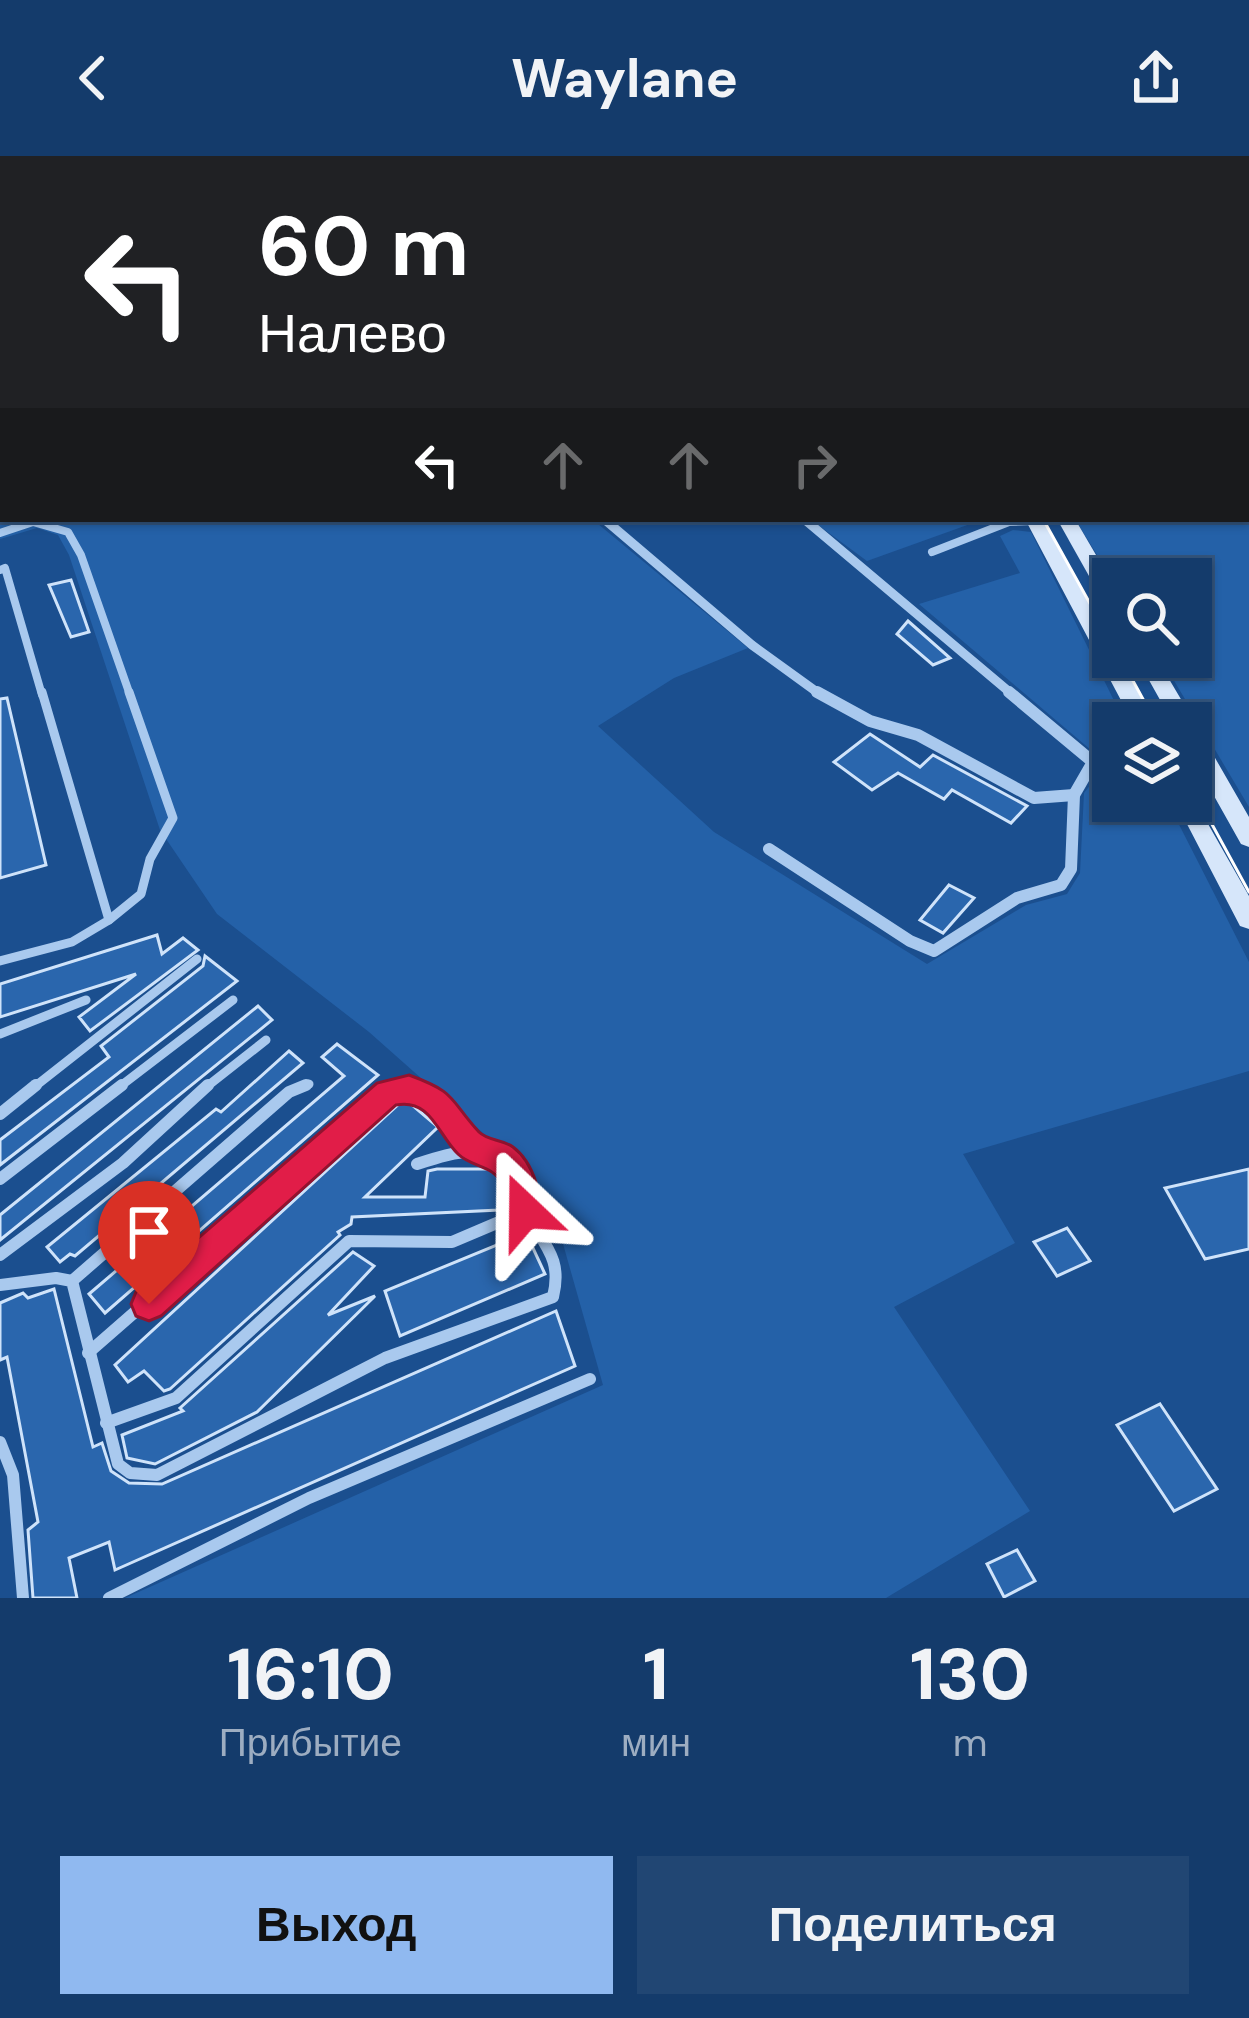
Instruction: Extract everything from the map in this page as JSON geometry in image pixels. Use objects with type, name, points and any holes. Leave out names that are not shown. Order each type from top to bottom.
[{"type":"street","points":[[608,522],[752,645],[827,699],[870,721],[917,735],[1034,799],[1074,796]]},
{"type":"street","points":[[808,522],[1092,760]]},
{"type":"street","points":[[1035,522],[1133,702]]},
{"type":"street","points":[[1068,522],[1092,564]]},
{"type":"street","points":[[770,849],[910,941],[934,951],[1017,898],[1061,885],[1071,869],[1074,796],[1092,765]]},
{"type":"street","points":[[1212,772],[1249,838]]},
{"type":"street","points":[[1197,822],[1249,919]]},
{"type":"lane","points":[[0,532],[31,522]]},
{"type":"lane","points":[[0,961],[72,942],[142,893],[150,859],[173,818],[81,555],[68,532],[37,522]]},
{"type":"lane","points":[[932,552],[1009,522]]},
{"type":"lane","points":[[0,570],[4,568],[109,920]]},
{"type":"lane","points":[[0,1114],[197,959]]},
{"type":"lane","points":[[0,1034],[86,1000]]},
{"type":"lane","points":[[0,1179],[233,1000]]},
{"type":"lane","points":[[0,1255],[123,1163],[216,1078],[266,1040]]},
{"type":"lane","points":[[72,1281],[289,1092],[309,1084]]},
{"type":"lane","points":[[72,1281],[88,1353],[118,1464],[130,1473],[157,1474],[385,1358],[553,1297],[560,1276],[550,1242],[525,1211],[519,1179],[501,1157],[472,1147],[440,1103],[409,1089],[388,1093],[88,1353]]},
{"type":"lane","points":[[417,1164],[472,1147]]},
{"type":"lane","points":[[106,1424],[176,1398],[350,1241],[452,1242],[525,1211]]},
{"type":"lane","points":[[0,1285],[56,1278],[72,1281]]},
{"type":"lane","points":[[109,1598],[309,1498],[590,1379]]},
{"type":"lane","points":[[0,1442],[13,1475],[23,1598]]},
{"type":"lane","points":[[0,1530],[15,1522]]},
{"type":"shaded area","points":[[0,522],[596,522],[748,648],[674,678],[598,726],[714,832],[927,964],[1026,905],[1067,894],[1080,873],[1084,793],[1092,783],[1092,822],[1178,822],[1249,962],[1249,1071],[963,1154],[1015,1243],[894,1307],[1030,1511],[886,1598],[125,1598],[603,1385],[554,1212],[510,1157],[369,1032],[217,914],[160,830],[69,555],[58,535],[37,528],[0,539]]},
{"type":"shaded area","points":[[814,522],[976,522],[867,561]]},
{"type":"shaded area","points":[[1077,522],[1249,522],[1249,807],[1212,745],[1212,702],[1187,702],[1172,678],[1212,678],[1212,558],[1099,558]]},
{"type":"shaded area","points":[[1013,530],[1031,532],[1092,656],[1092,678],[1103,678],[1115,702],[1092,702],[1092,750],[919,604],[1020,573],[1000,536]]},
{"type":"building","points":[[71,580],[89,632],[71,637],[49,585]]},
{"type":"building","points":[[908,621],[950,658],[933,665],[897,634]]},
{"type":"building","points":[[7,698],[46,865],[0,878],[0,699]]},
{"type":"building","points":[[870,734],[920,767],[933,755],[1027,806],[1011,823],[952,790],[944,799],[898,773],[872,790],[834,762]]},
{"type":"building","points":[[949,885],[974,898],[943,933],[920,920]]},
{"type":"building","points":[[157,935],[162,954],[183,938],[198,950],[90,1031],[79,1017],[136,974],[0,1017],[0,984]]},
{"type":"building","points":[[205,956],[237,981],[0,1165],[0,1140],[109,1057],[101,1046],[203,966]]},
{"type":"building","points":[[258,1006],[272,1020],[0,1240],[0,1215]]},
{"type":"building","points":[[337,1044],[378,1075],[105,1313],[89,1294],[344,1076],[322,1057]]},
{"type":"building","points":[[289,1051],[303,1063],[75,1256],[70,1254],[60,1262],[47,1247],[216,1109],[221,1112]]},
{"type":"building","points":[[400,1103],[411,1104],[438,1127],[365,1197],[425,1197],[428,1171],[437,1169],[497,1169],[503,1174],[499,1210],[352,1217],[340,1235],[170,1389],[164,1391],[144,1371],[128,1382],[115,1365]]},
{"type":"building","points":[[1249,1169],[1249,1249],[1205,1259],[1165,1188]]},
{"type":"building","points":[[1067,1228],[1090,1261],[1057,1276],[1034,1242]]},
{"type":"building","points":[[526,1233],[545,1274],[400,1336],[385,1291]]},
{"type":"building","points":[[353,1252],[374,1266],[328,1315],[375,1296],[257,1412],[155,1464],[127,1458],[122,1435],[183,1411],[180,1408]]},
{"type":"building","points":[[54,1289],[93,1447],[102,1443],[111,1471],[129,1483],[162,1484],[556,1311],[575,1366],[115,1570],[109,1542],[69,1558],[77,1598],[33,1598],[28,1530],[38,1522],[7,1357],[0,1360],[0,1303],[23,1293],[28,1298]]},
{"type":"building","points":[[1160,1404],[1217,1489],[1174,1511],[1117,1425]]},
{"type":"building","points":[[1017,1550],[1035,1581],[1004,1597],[987,1564]]},
{"type":"tram line","points":[[1045,522],[1092,607]]},
{"type":"tram line","points":[[1131,678],[1145,702]]},
{"type":"tram line","points":[[1211,822],[1249,892]]},
{"type":"route","points":[[149,1304],[388,1093],[409,1089],[440,1103],[472,1147],[501,1157],[519,1179],[525,1211]]}]
